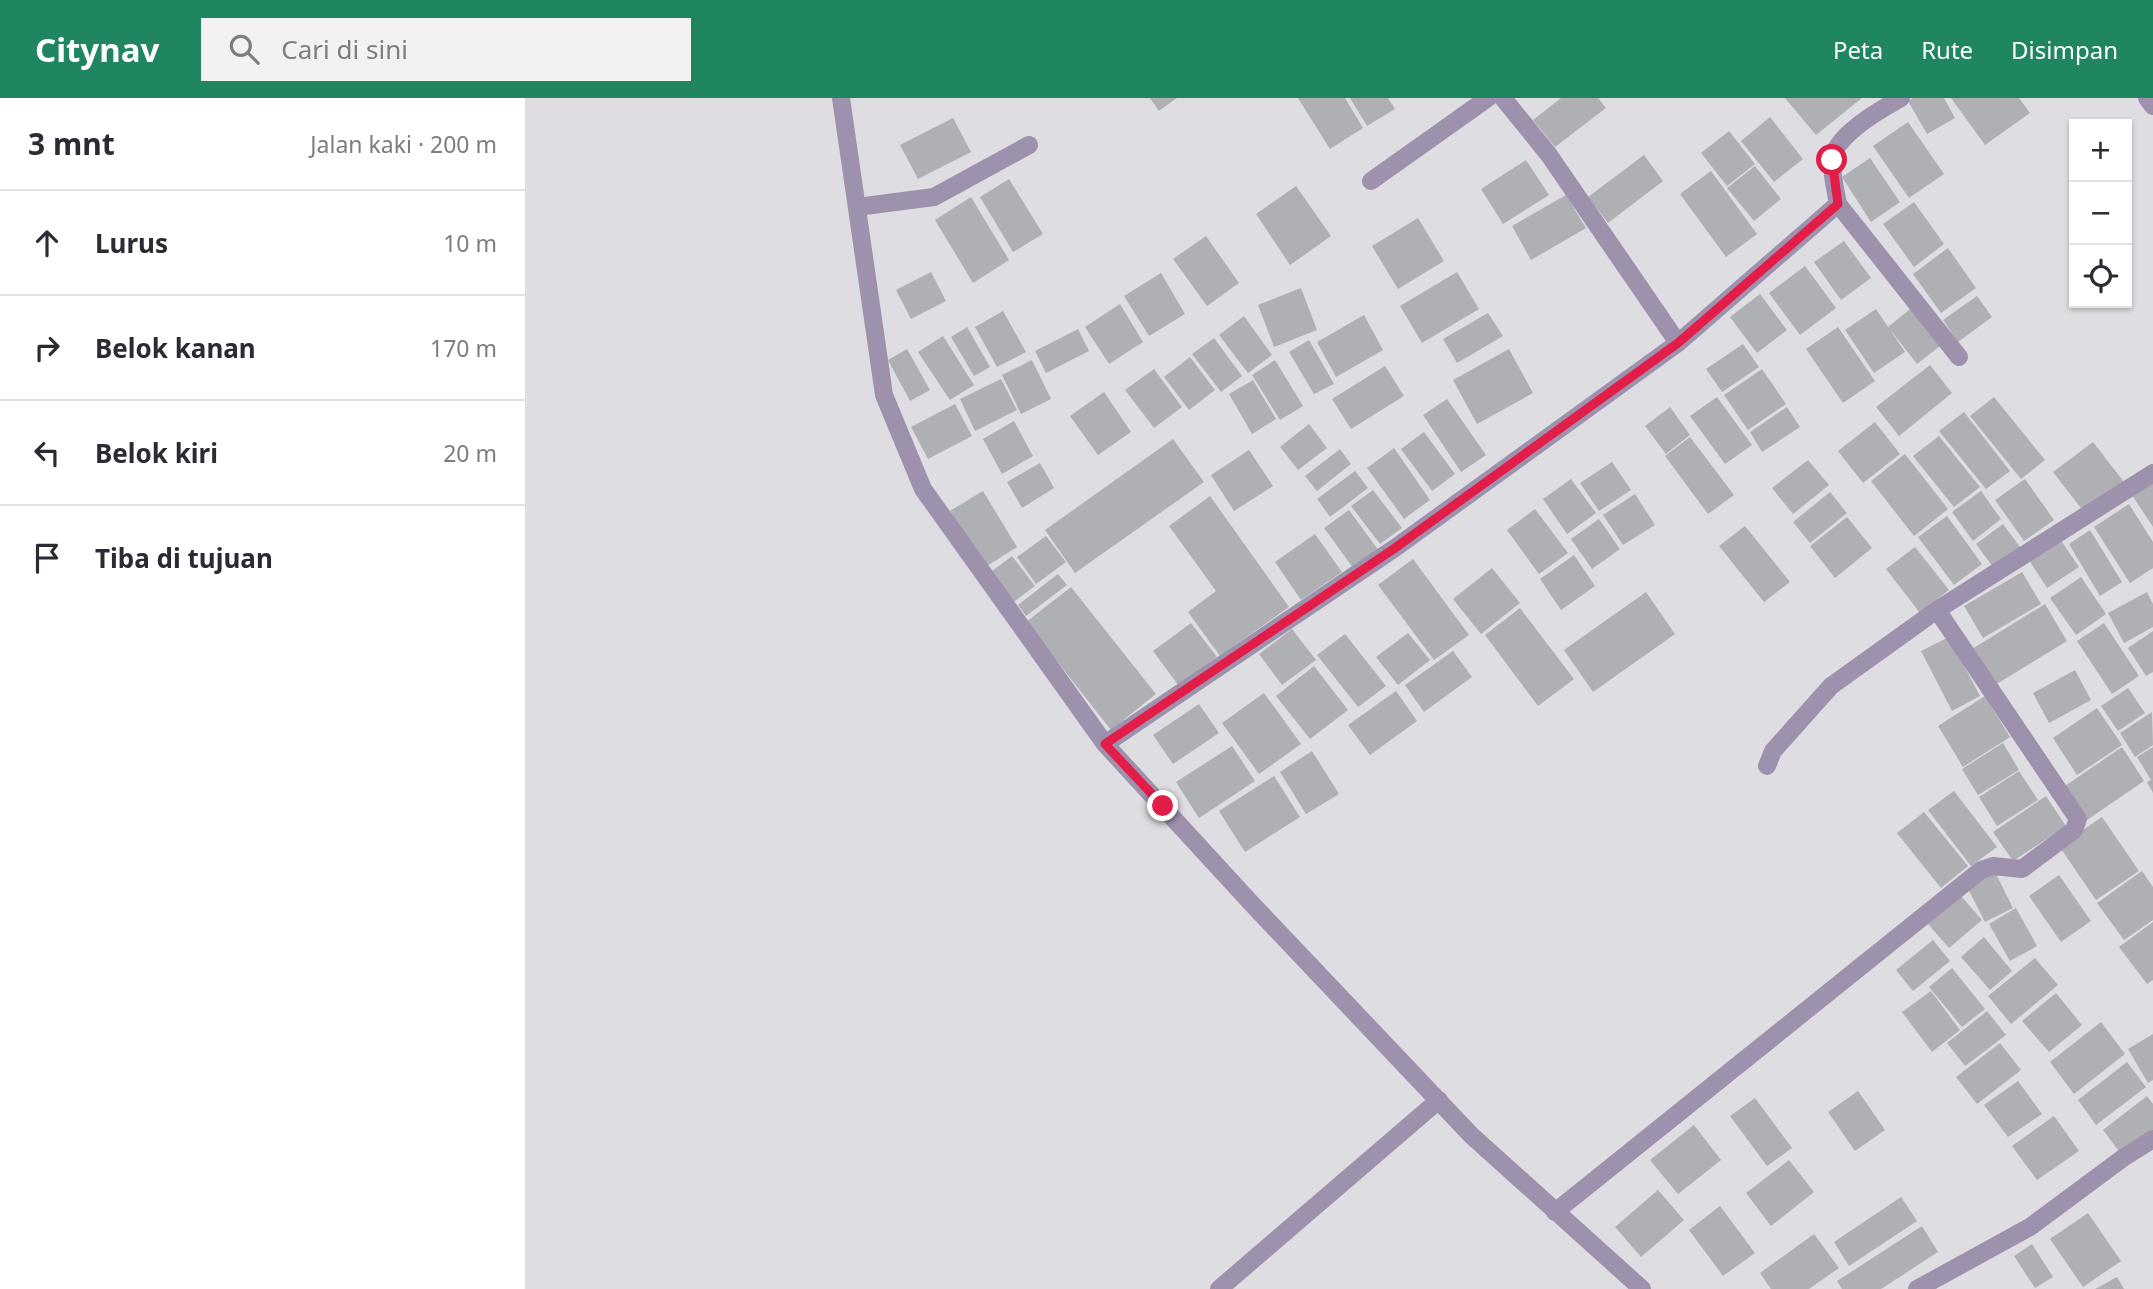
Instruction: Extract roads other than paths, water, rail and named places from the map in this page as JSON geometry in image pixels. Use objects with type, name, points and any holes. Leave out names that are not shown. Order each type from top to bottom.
[{"type":"street","points":[[841,98],[884,395],[923,489],[1105,744],[1471,1135],[1642,1289]]},
{"type":"street","points":[[1371,181],[1488,98]]},
{"type":"street","points":[[1503,98],[1549,155],[1678,343]]},
{"type":"street","points":[[1901,98],[1878,103],[1840,141],[1832,160],[1838,204],[1959,357]]},
{"type":"street","points":[[2147,98],[2153,106]]},
{"type":"street","points":[[857,207],[934,197],[1029,145]]},
{"type":"street","points":[[1105,744],[1395,548],[1678,343],[1838,204]]},
{"type":"street","points":[[1767,766],[1773,751],[1831,686],[1937,610],[2153,472]]},
{"type":"street","points":[[1555,1212],[1981,870],[1993,866],[2021,869],[2074,830],[2078,819],[1937,610]]},
{"type":"street","points":[[1219,1289],[1439,1100]]},
{"type":"street","points":[[1917,1289],[2030,1227],[2153,1139]]}]
